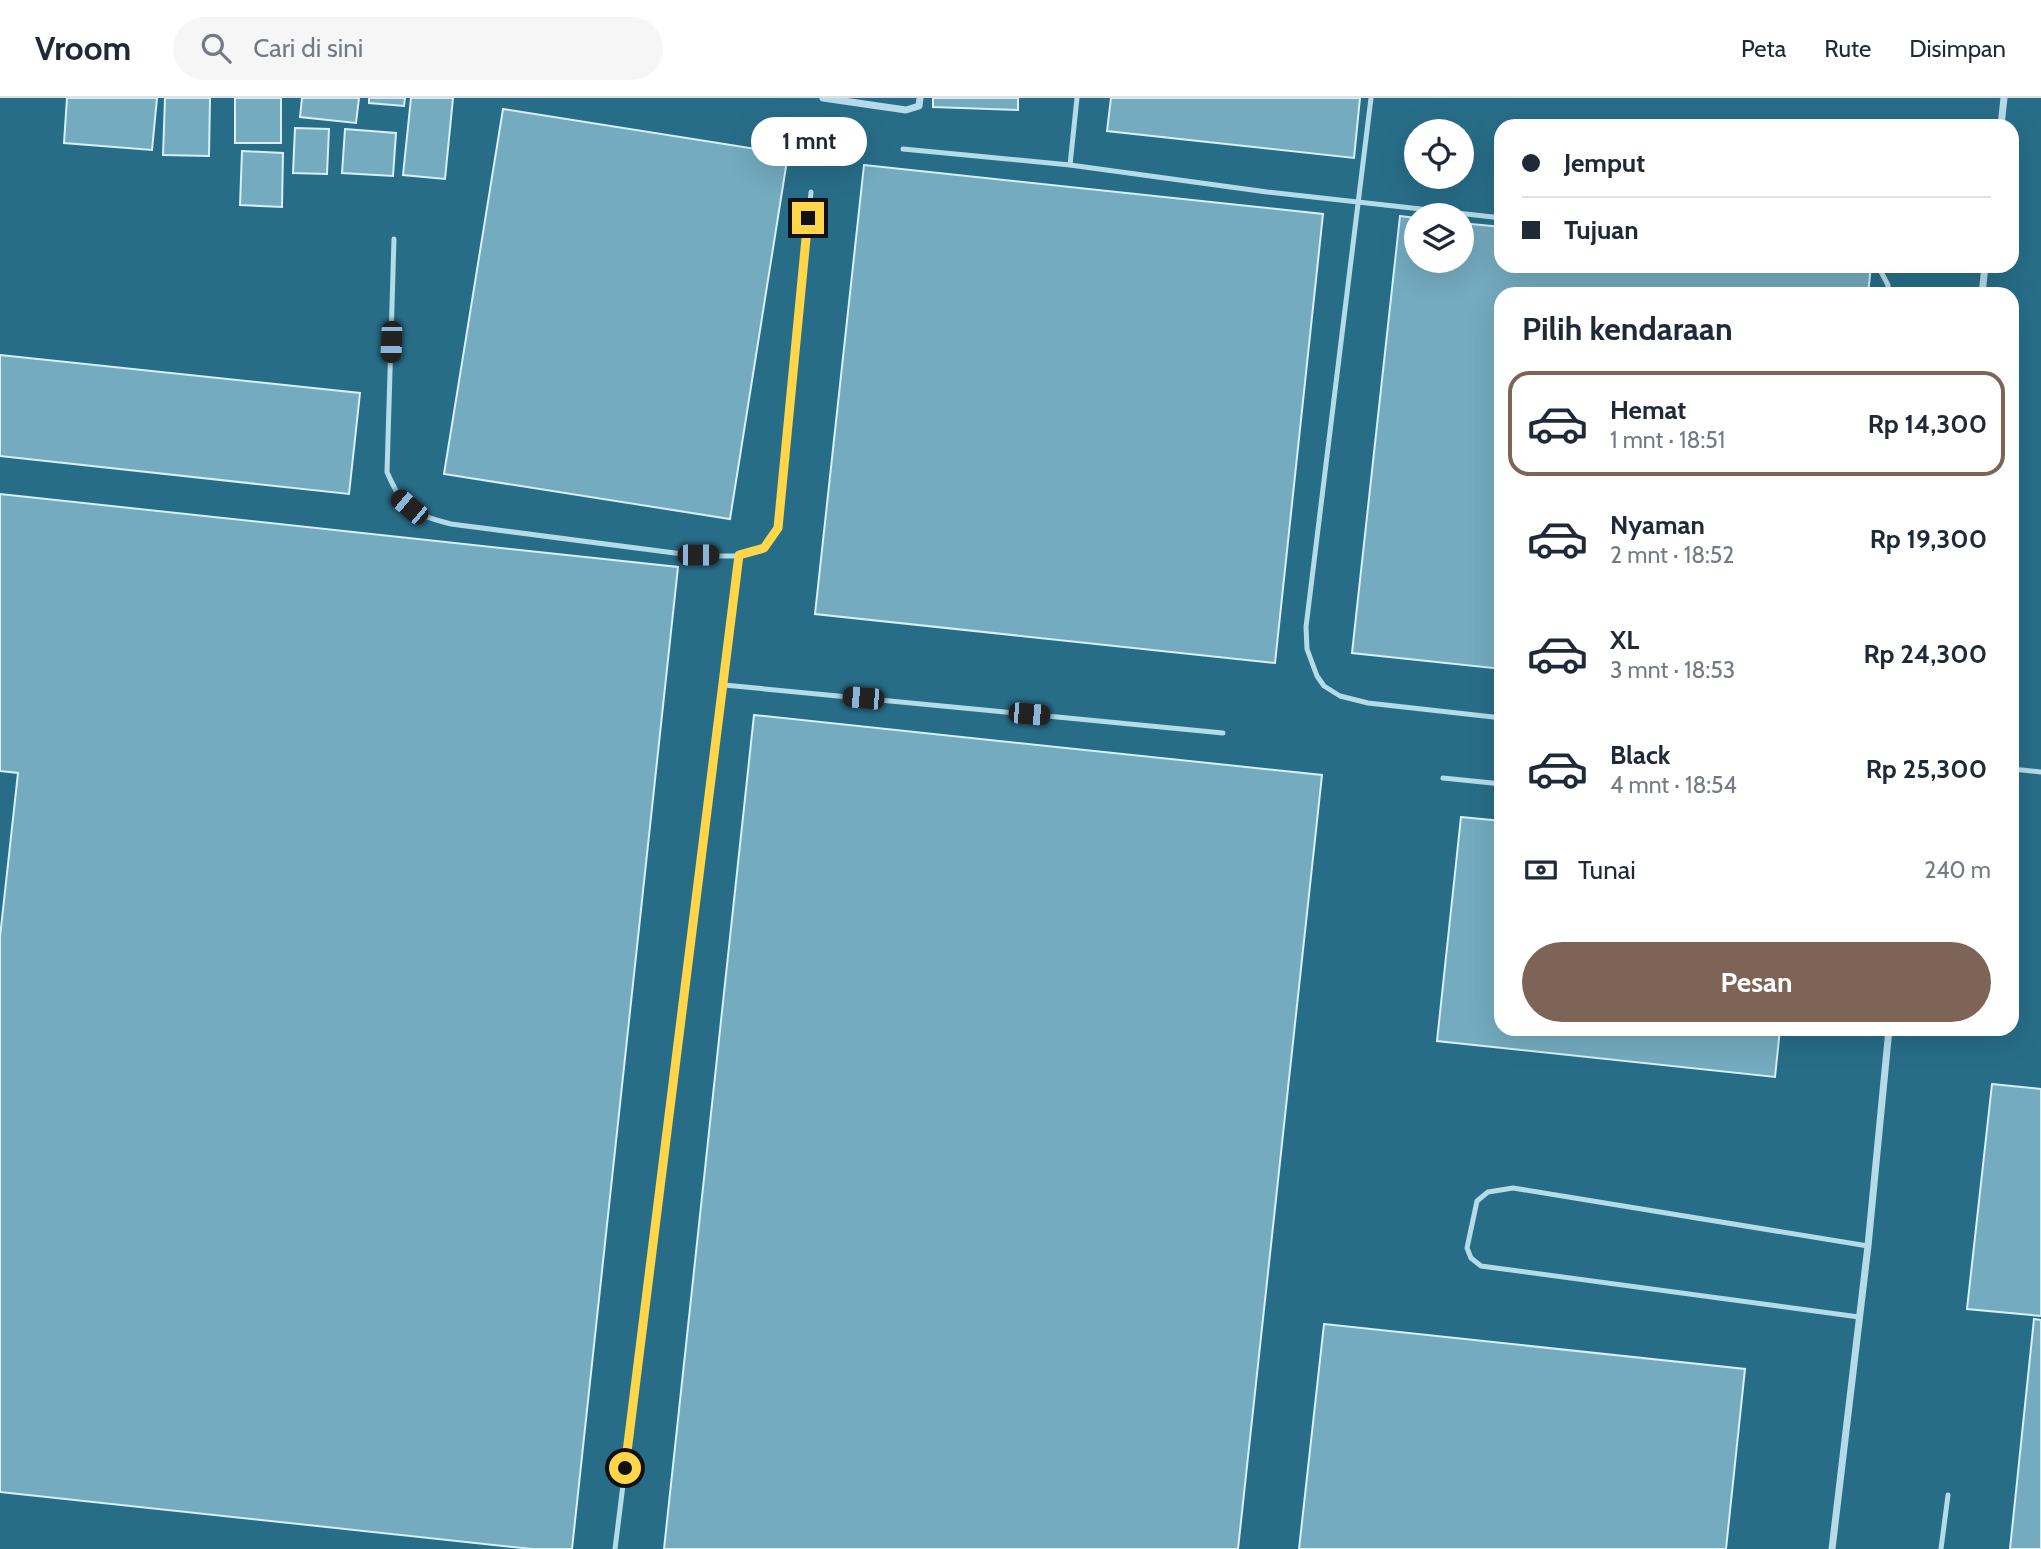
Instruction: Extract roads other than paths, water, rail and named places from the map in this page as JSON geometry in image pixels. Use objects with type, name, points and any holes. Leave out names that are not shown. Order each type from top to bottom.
[{"type":"street","points":[[823,98],[906,110],[919,106],[920,98]]},
{"type":"street","points":[[2002,119],[2004,98]]},
{"type":"street","points":[[1832,1549],[1868,1247],[1888,1036]]},
{"type":"lane","points":[[1070,166],[1077,98]]},
{"type":"lane","points":[[1371,98],[1306,627],[1311,663],[1324,686],[1340,696],[1368,703],[1494,717]]},
{"type":"lane","points":[[903,149],[1070,166],[1494,217]]},
{"type":"lane","points":[[394,239],[387,472],[398,498],[420,516],[451,524],[698,555],[739,555],[764,548],[778,528],[811,192]]},
{"type":"lane","points":[[615,1549],[739,555]]},
{"type":"lane","points":[[724,685],[1223,733]]},
{"type":"lane","points":[[2019,770],[2041,772]]},
{"type":"lane","points":[[1443,778],[1494,783]]},
{"type":"lane","points":[[1859,1317],[1481,1266],[1471,1258],[1467,1248],[1477,1201],[1488,1192],[1513,1188],[1868,1247]]},
{"type":"lane","points":[[1941,1549],[1948,1494]]}]
